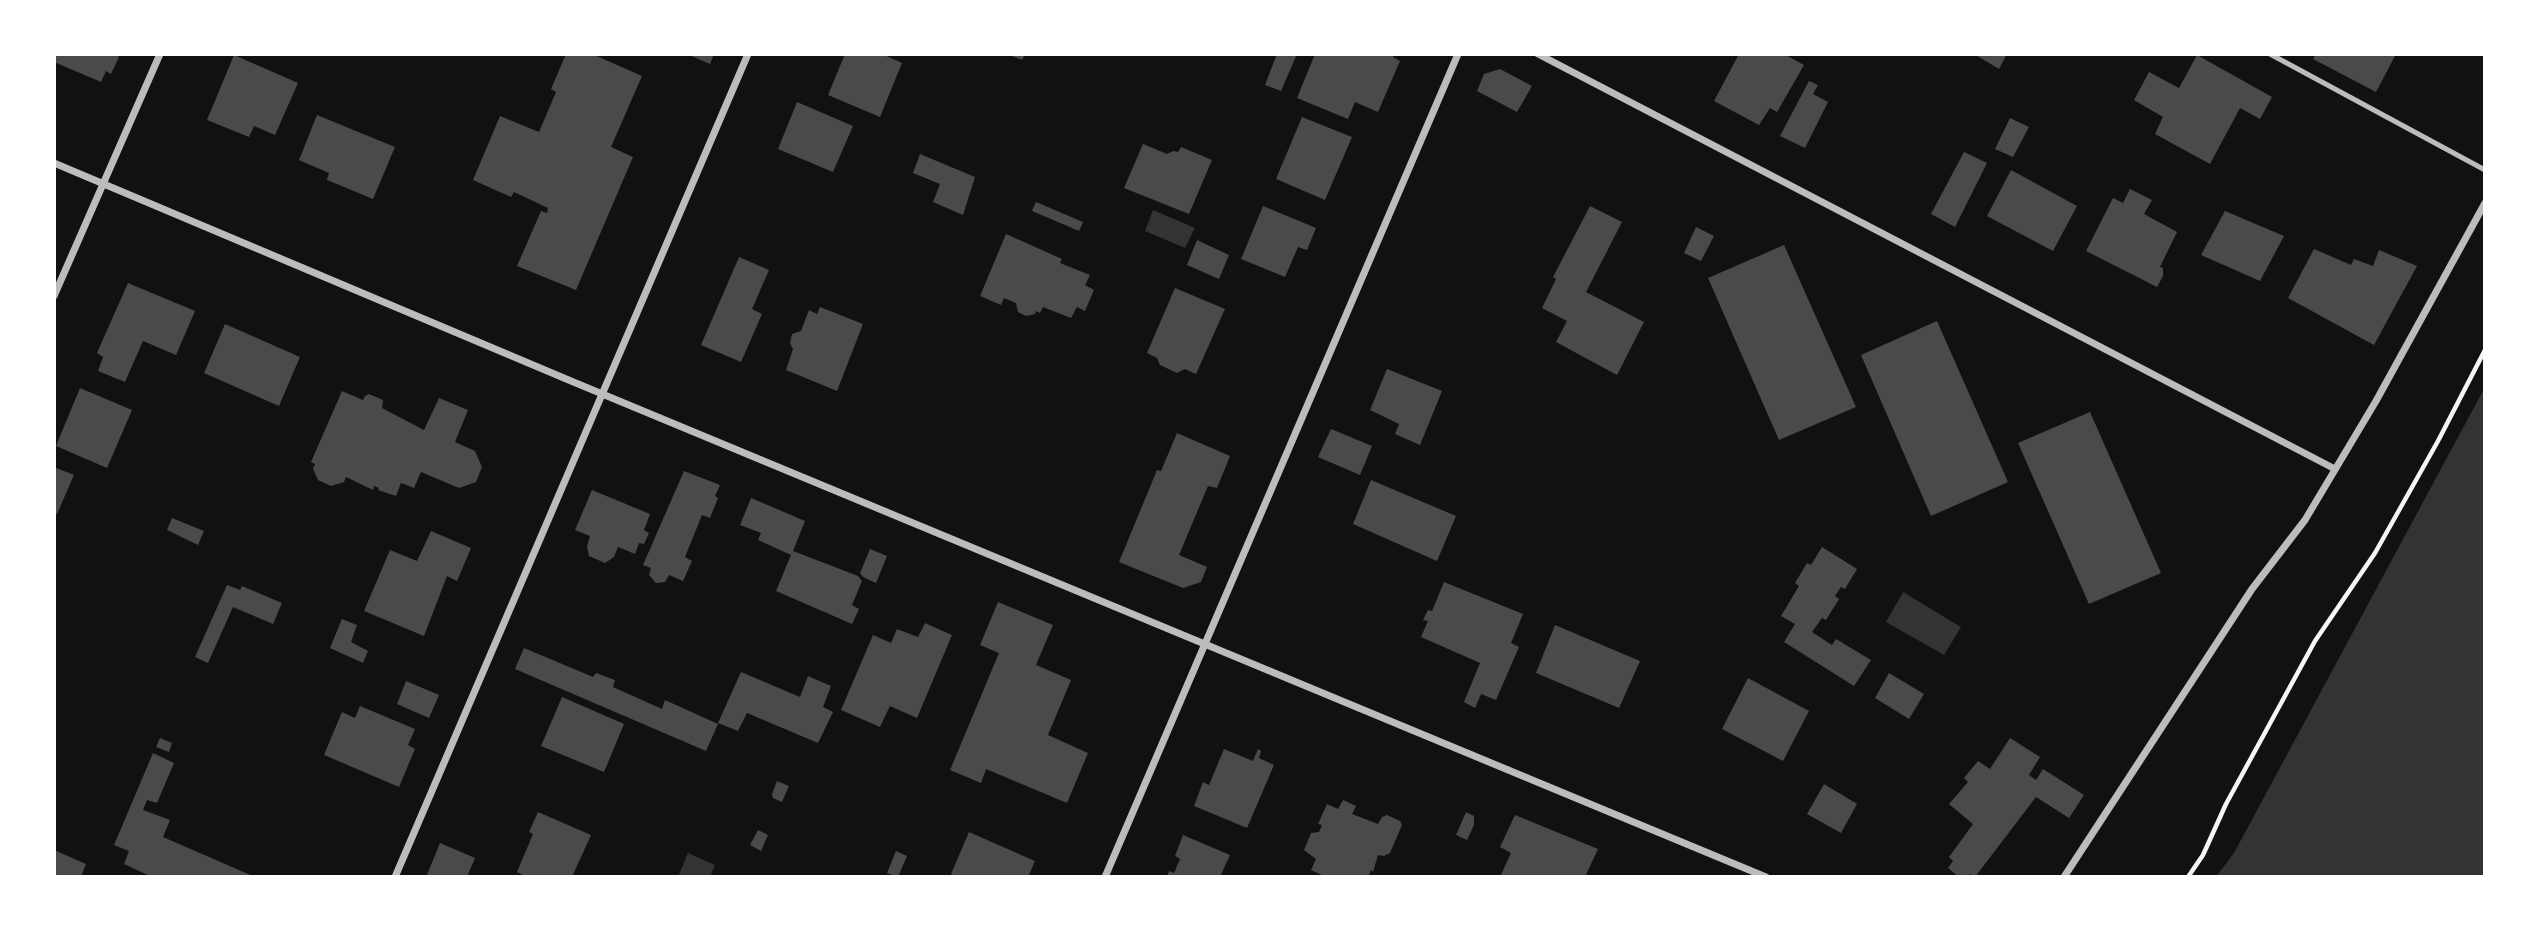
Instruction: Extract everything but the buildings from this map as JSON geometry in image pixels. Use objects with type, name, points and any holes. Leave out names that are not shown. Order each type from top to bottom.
[{"type":"street","points":[[54,296],[160,54]]},
{"type":"street","points":[[395,877],[748,54]]},
{"type":"street","points":[[1105,877],[1458,54]]},
{"type":"street","points":[[1539,54],[2335,469]]},
{"type":"street","points":[[54,163],[1766,877]]},
{"type":"street","points":[[2064,877],[2252,589],[2305,520],[2376,401],[2485,204]]},
{"type":"lane","points":[[2270,54],[2485,170]]},
{"type":"path","points":[[2188,877],[2203,855],[2226,804],[2315,641],[2375,553],[2485,350]]},
{"type":"shaded area","points":[[1153,210],[1195,228],[1185,248],[1145,231]]},
{"type":"shaded area","points":[[2485,387],[2485,877],[2216,877],[2234,853]]},
{"type":"shaded area","points":[[1903,592],[1961,627],[1944,655],[1886,622]]},
{"type":"shaded area","points":[[688,853],[715,865],[710,877],[678,877]]}]
